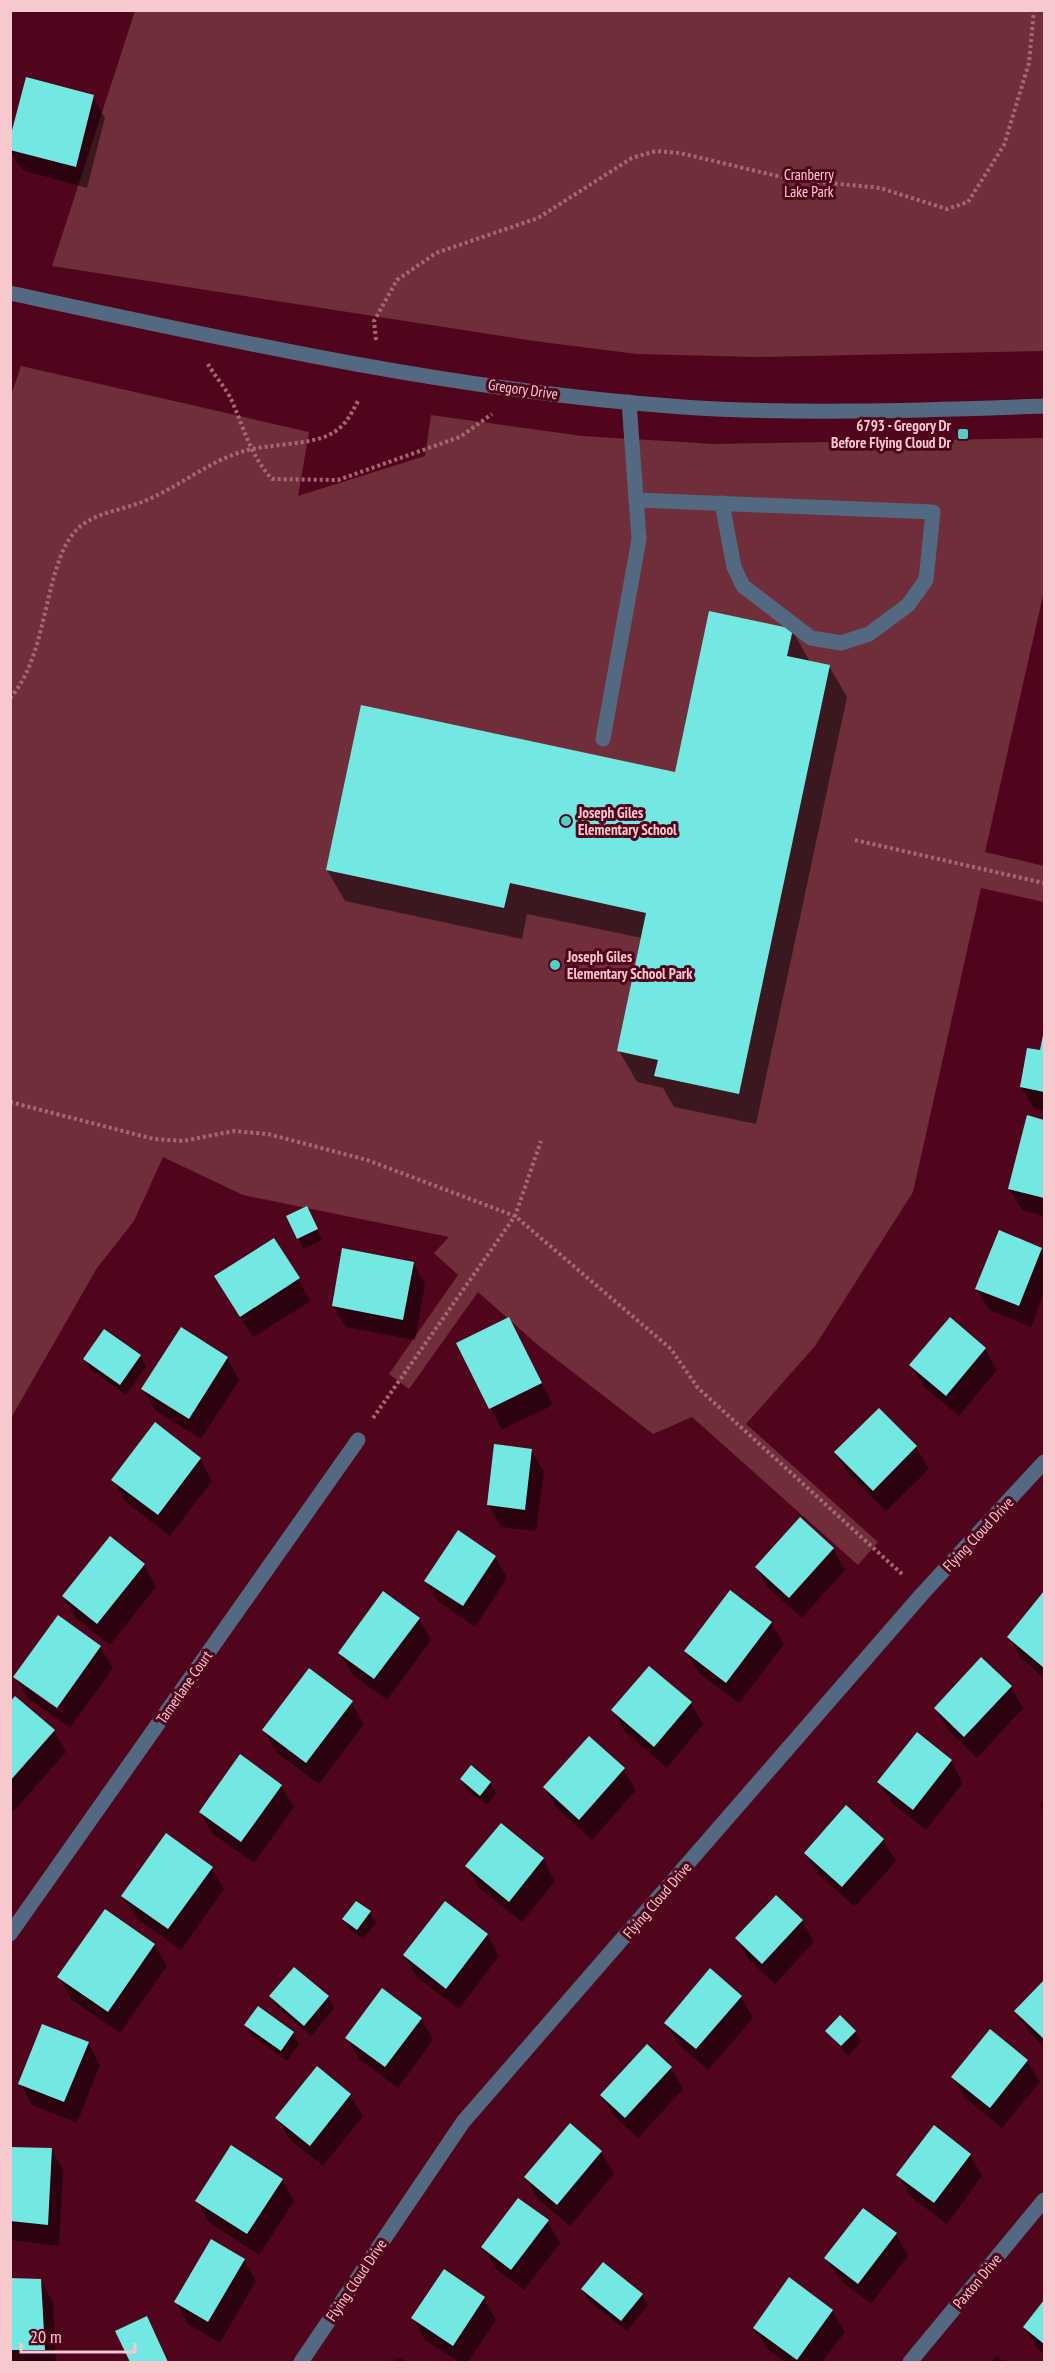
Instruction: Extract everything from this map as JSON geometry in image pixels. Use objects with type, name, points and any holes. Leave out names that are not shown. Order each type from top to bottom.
[{"type":"street","name":"Gregory Drive","points":[[10,293],[190,332],[395,371],[629,402],[792,410],[1044,406]]},
{"type":"street","points":[[603,739],[639,540],[629,402]]},
{"type":"street","points":[[636,500],[722,503],[933,512],[926,580],[908,605],[869,634],[841,643],[811,638],[743,586],[734,567],[722,503]]},
{"type":"street","name":"Tamerlane Court","points":[[10,1934],[358,1440]]},
{"type":"street","name":"Flying Cloud Drive","points":[[301,2362],[463,2122],[924,1593],[1044,1462]]},
{"type":"street","name":"Paxton Drive","points":[[910,2362],[1044,2200]]},
{"type":"path","points":[[376,341],[375,321],[397,280],[405,274],[436,253],[538,218],[632,158],[656,151],[680,153],[790,179],[880,188],[947,209],[968,202],[1004,146],[1029,63],[1034,10]]},
{"type":"path","points":[[190,332],[221,387],[230,396],[250,450],[272,479],[338,480],[460,437],[527,390]]},
{"type":"path","points":[[10,699],[27,676],[45,620],[61,552],[70,537],[82,525],[97,516],[143,502],[241,452],[327,436],[346,424],[358,401]]},
{"type":"path","points":[[855,840],[1044,883]]},
{"type":"path","points":[[10,1102],[154,1139],[183,1141],[234,1131],[268,1134],[367,1160],[515,1216],[671,1349],[698,1388],[924,1593]]},
{"type":"path","points":[[358,1440],[515,1216],[541,1141]]},
{"type":"green space","name":"Cranberry Lake Park","points":[[135,11],[1044,11],[1044,351],[757,357],[637,354],[534,341],[52,266]]},
{"type":"green space","name":"Joseph Giles Elementary School Park","points":[[21,366],[309,432],[298,496],[425,456],[431,415],[582,436],[715,444],[1044,438],[1044,591],[985,852],[1044,866],[1044,902],[981,888],[913,1192],[815,1346],[746,1424],[878,1542],[858,1565],[692,1417],[653,1434],[539,1346],[478,1292],[409,1389],[389,1374],[458,1275],[434,1253],[449,1237],[243,1195],[163,1157],[134,1221],[97,1268],[11,1418],[10,398]]},
{"type":"building","points":[[26,77],[94,95],[76,167],[10,150],[10,138]]},
{"type":"building","name":"Joseph Giles Elementary School","points":[[709,611],[793,629],[787,656],[830,665],[739,1094],[654,1076],[658,1060],[617,1051],[646,913],[510,883],[504,908],[326,870],[361,705],[675,772]]},
{"type":"building","points":[[1043,1035],[1044,1092],[1020,1087],[1027,1048],[1040,1050]]},
{"type":"building","points":[[1027,1115],[1044,1120],[1044,1198],[1008,1189]]},
{"type":"building","points":[[307,1206],[318,1229],[297,1239],[286,1216]]},
{"type":"building","points":[[999,1230],[1042,1248],[1019,1306],[975,1289]]},
{"type":"building","points":[[274,1238],[300,1278],[240,1317],[214,1276]]},
{"type":"building","points":[[342,1248],[414,1262],[403,1320],[332,1306]]},
{"type":"building","points":[[509,1317],[542,1383],[489,1409],[456,1343]]},
{"type":"building","points":[[950,1317],[986,1348],[946,1396],[909,1365]]},
{"type":"building","points":[[181,1327],[228,1357],[189,1419],[141,1389]]},
{"type":"building","points":[[104,1329],[141,1355],[120,1385],[83,1359]]},
{"type":"building","points":[[879,1408],[917,1446],[873,1491],[834,1452]]},
{"type":"building","points":[[155,1422],[201,1458],[158,1515],[111,1480]]},
{"type":"building","points":[[494,1444],[532,1449],[525,1510],[487,1505]]},
{"type":"building","points":[[800,1517],[834,1548],[789,1598],[755,1567]]},
{"type":"building","points":[[458,1530],[496,1556],[463,1606],[424,1581]]},
{"type":"building","points":[[110,1536],[145,1564],[97,1624],[62,1596]]},
{"type":"building","points":[[730,1590],[772,1622],[726,1683],[684,1651]]},
{"type":"building","points":[[383,1591],[420,1618],[374,1679],[338,1653]]},
{"type":"building","points":[[1044,1591],[1044,1668],[1007,1637]]},
{"type":"building","points":[[58,1615],[101,1646],[57,1708],[13,1677]]},
{"type":"building","points":[[981,1657],[1012,1686],[964,1737],[934,1708]]},
{"type":"building","points":[[649,1666],[692,1702],[654,1747],[611,1710]]},
{"type":"building","points":[[309,1668],[353,1701],[306,1763],[262,1730]]},
{"type":"building","points":[[15,1696],[55,1730],[10,1781],[10,1702]]},
{"type":"building","points":[[917,1732],[952,1760],[913,1810],[877,1782]]},
{"type":"building","points":[[589,1736],[625,1768],[579,1820],[543,1787]]},
{"type":"building","points":[[240,1754],[282,1785],[241,1842],[199,1812]]},
{"type":"building","points":[[471,1765],[491,1782],[480,1796],[460,1779]]},
{"type":"building","points":[[846,1805],[884,1839],[842,1887],[804,1853]]},
{"type":"building","points":[[501,1823],[544,1858],[509,1902],[465,1866]]},
{"type":"building","points":[[166,1833],[213,1867],[168,1929],[121,1896]]},
{"type":"building","points":[[776,1895],[803,1920],[762,1964],[735,1938]]},
{"type":"building","points":[[356,1901],[371,1911],[357,1930],[342,1919]]},
{"type":"building","points":[[445,1901],[488,1934],[446,1989],[403,1955]]},
{"type":"building","points":[[105,1909],[155,1944],[108,2012],[57,1977]]},
{"type":"building","points":[[294,1967],[329,1996],[304,2026],[269,1996]]},
{"type":"building","points":[[710,1968],[742,1996],[696,2049],[664,2023]]},
{"type":"building","points":[[1044,1980],[1044,2039],[1014,2011]]},
{"type":"building","points":[[382,1988],[422,2018],[385,2067],[345,2038]]},
{"type":"building","points":[[258,2006],[294,2032],[281,2051],[244,2025]]},
{"type":"building","points":[[840,2015],[856,2031],[841,2046],[825,2031]]},
{"type":"building","points":[[42,2024],[89,2042],[64,2102],[18,2084]]},
{"type":"building","points":[[990,2029],[1028,2060],[990,2108],[951,2077]]},
{"type":"building","points":[[647,2044],[672,2067],[625,2118],[600,2095]]},
{"type":"building","points":[[317,2066],[351,2094],[310,2146],[275,2118]]},
{"type":"building","points":[[570,2123],[602,2151],[557,2205],[524,2177]]},
{"type":"building","points":[[934,2125],[971,2154],[934,2203],[896,2175]]},
{"type":"building","points":[[231,2145],[283,2179],[247,2234],[195,2201]]},
{"type":"building","points":[[10,2147],[52,2148],[48,2225],[10,2221]]},
{"type":"building","points":[[518,2198],[549,2220],[511,2270],[481,2247]]},
{"type":"building","points":[[863,2208],[897,2233],[858,2284],[824,2258]]},
{"type":"building","points":[[211,2239],[245,2259],[208,2322],[174,2302]]},
{"type":"building","points":[[603,2262],[643,2294],[621,2321],[581,2289]]},
{"type":"building","points":[[444,2269],[485,2297],[453,2346],[411,2318]]},
{"type":"building","points":[[789,2277],[833,2310],[797,2360],[753,2328]]},
{"type":"building","points":[[10,2278],[41,2279],[45,2350],[10,2350]]},
{"type":"building","points":[[1044,2300],[1044,2344],[1023,2327]]},
{"type":"building","points":[[147,2316],[168,2362],[130,2362],[115,2331]]},
{"type":"place","name":"6793 - Gregory Dr Before Flying Cloud Dr","points":[[963,434]]},
{"type":"place","name":"Joseph Giles Elementary School","points":[[566,821]]},
{"type":"place","name":"Joseph Giles Elementary School Park","points":[[555,965]]}]
